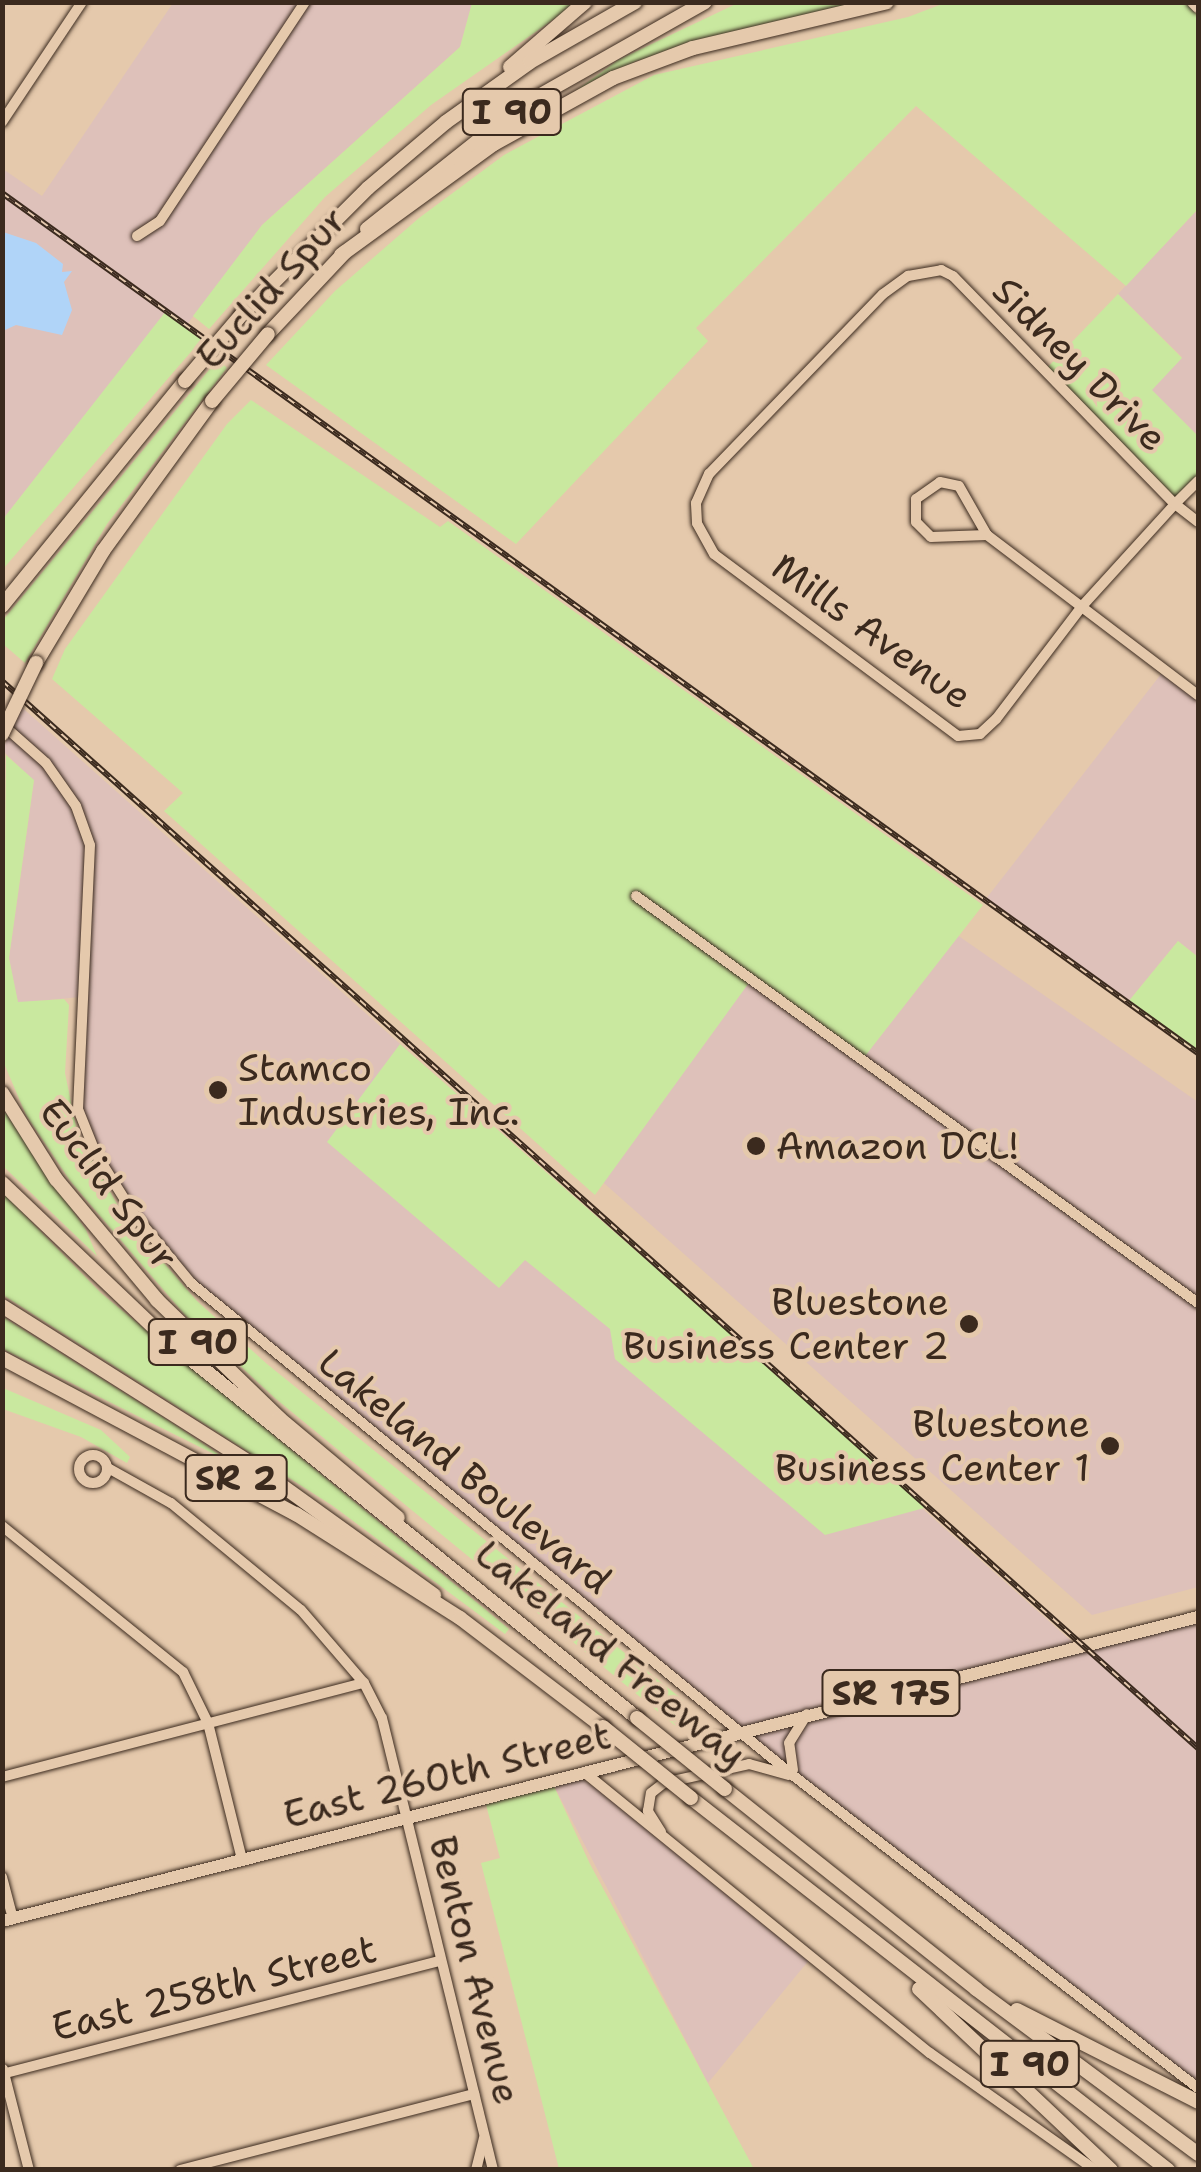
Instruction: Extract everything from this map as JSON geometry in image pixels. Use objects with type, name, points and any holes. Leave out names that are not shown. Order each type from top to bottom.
[{"type":"highway","points":[[473,102],[585,2]]},
{"type":"highway","name":"Euclid Spur","points":[[4,599],[242,314],[368,188],[473,102],[635,2]]},
{"type":"highway","name":"Euclid Spur","points":[[2,734],[50,638],[132,508],[212,401],[342,255],[495,124],[599,57],[705,2]]},
{"type":"highway","points":[[342,255],[483,152],[612,78],[693,48],[888,2]]},
{"type":"highway","points":[[2,712],[36,663]]},
{"type":"highway","name":"Euclid Spur","points":[[2,1093],[56,1179],[166,1310],[435,1553]]},
{"type":"highway","name":"Lakeland Freeway","points":[[2,1183],[138,1316],[976,1989],[1198,2154]]},
{"type":"highway","name":"I 90","points":[[2,1306],[277,1480],[460,1618]]},
{"type":"highway","name":"Lakeland Freeway","points":[[2,1358],[239,1480],[460,1618],[603,1727],[891,1959],[1168,2170]]},
{"type":"highway","points":[[891,1959],[1111,2170]]},
{"type":"highway","points":[[976,1989],[1198,2102]]},
{"type":"main road","name":"East 260th Street","points":[[8,1920],[1198,1617]]},
{"type":"street","points":[[2,122],[82,2]]},
{"type":"street","points":[[137,236],[167,212],[305,2]]},
{"type":"street","name":"Sidney Drive","points":[[714,554],[697,523],[696,503],[710,474],[908,276],[941,270],[1198,522]]},
{"type":"street","points":[[1084,605],[1198,481]]},
{"type":"street","points":[[988,535],[931,538],[916,522],[916,500],[940,482],[959,486],[988,535],[1198,695]]},
{"type":"street","name":"Mills Avenue","points":[[714,554],[940,728],[958,736],[980,734],[996,719],[1084,605]]},
{"type":"street","name":"Lakeland Boulevard","points":[[2,724],[66,792],[90,845],[76,1048],[78,1109],[96,1154],[134,1214],[191,1283],[265,1348],[796,1778],[1198,2088]]},
{"type":"street","points":[[636,896],[1198,1302]]},
{"type":"street","name":"Benton Avenue","points":[[108,1468],[172,1503],[301,1610],[364,1683],[382,1718],[493,2170]]},
{"type":"street","points":[[2,1526],[183,1672],[208,1723],[242,1859]]},
{"type":"street","points":[[2,1777],[364,1683]]},
{"type":"street","points":[[796,1778],[788,1763],[789,1743],[807,1714]]},
{"type":"street","points":[[665,1840],[648,1811],[651,1793],[664,1783],[749,1764],[796,1778]]},
{"type":"street","points":[[584,1772],[930,2053],[1095,2170]]},
{"type":"street","points":[[2,1877],[8,1920]]},
{"type":"street","name":"East 258th Street","points":[[3,2072],[440,1961]]},
{"type":"street","points":[[3,2072],[29,2170]]},
{"type":"street","points":[[180,2170],[474,2094]]},
{"type":"street","name":"Benton Avenue","points":[[476,2170],[484,2137]]},
{"type":"shaded area","points":[[173,3],[472,3],[460,47],[262,225],[186,326],[166,312],[3,519],[3,169],[42,196]]},
{"type":"shaded area","points":[[1198,209],[1198,436],[1151,390],[1182,357],[1118,294]]},
{"type":"shaded area","points":[[480,604],[1198,1102],[1198,1587],[1092,1615],[258,877]]},
{"type":"shaded area","points":[[1165,669],[1198,695],[1198,957],[1178,941],[1128,1002],[985,900]]},
{"type":"shaded area","points":[[17,703],[1078,1647],[1198,1617],[1198,2088],[799,1780],[191,1283],[134,1214],[78,1109],[80,997],[18,1003],[9,958],[34,781],[3,751]]},
{"type":"shaded area","points":[[575,1774],[641,1819],[810,1959],[708,2083],[551,1780]]},
{"type":"green space","points":[[1193,2],[1198,7],[1198,209],[1126,286],[916,106],[696,328],[708,341],[516,544],[266,365],[335,291],[419,218],[504,155],[654,75],[908,17],[945,3]]},
{"type":"green space","points":[[472,3],[577,3],[431,105],[325,197],[209,329],[193,316],[262,225],[460,47]]},
{"type":"green space","points":[[738,3],[862,3],[636,61],[570,95],[618,60]]},
{"type":"green space","points":[[1118,294],[1182,358],[1152,390],[1198,436],[1198,481],[1175,504],[1044,371]]},
{"type":"green space","points":[[166,311],[203,338],[3,569],[3,519]]},
{"type":"green space","points":[[218,359],[227,368],[107,524],[25,663],[3,644],[3,620]]},
{"type":"green space","points":[[251,400],[440,527],[448,521],[983,905],[862,1060],[751,980],[595,1195],[164,811],[183,793],[52,679],[65,649],[227,424]]},
{"type":"green space","points":[[6,755],[34,780],[9,958],[18,1002],[64,999],[69,1005],[65,1073],[77,1131],[124,1217],[197,1301],[267,1364],[683,1700],[684,1725],[678,1728],[276,1399],[185,1315],[71,1182],[26,1115],[3,1061]]},
{"type":"green space","points":[[1178,941],[1198,957],[1198,1053],[1128,1002]]},
{"type":"green space","points":[[400,1044],[928,1507],[825,1535],[615,1359],[610,1329],[525,1260],[499,1288],[327,1142]]},
{"type":"green space","points":[[2,1108],[86,1230],[97,1256],[3,1166]]},
{"type":"green space","points":[[3,1193],[101,1293],[509,1629],[505,1634],[333,1506],[3,1295]]},
{"type":"green space","points":[[3,1317],[172,1423],[232,1463],[3,1349]]},
{"type":"green space","points":[[3,1388],[101,1430],[130,1457],[127,1463],[81,1437],[3,1409]]},
{"type":"green space","points":[[551,1780],[590,1864],[754,2169],[559,2169],[481,1863],[500,1858],[484,1797]]},
{"type":"water","points":[[3,232],[36,243],[63,264],[62,272],[72,271],[64,282],[72,310],[62,335],[16,325],[3,331]]},
{"type":"railway","points":[[2,193],[1198,1053]]},
{"type":"railway","points":[[2,681],[1198,1748]]},
{"type":"place","name":"Stamco Industries, Inc.","points":[[218,1090]]},
{"type":"place","name":"Amazon DCL!","points":[[756,1146]]},
{"type":"place","name":"Bluestone Business Center 2","points":[[969,1324]]},
{"type":"place","name":"Bluestone Business Center 1","points":[[1110,1446]]}]
